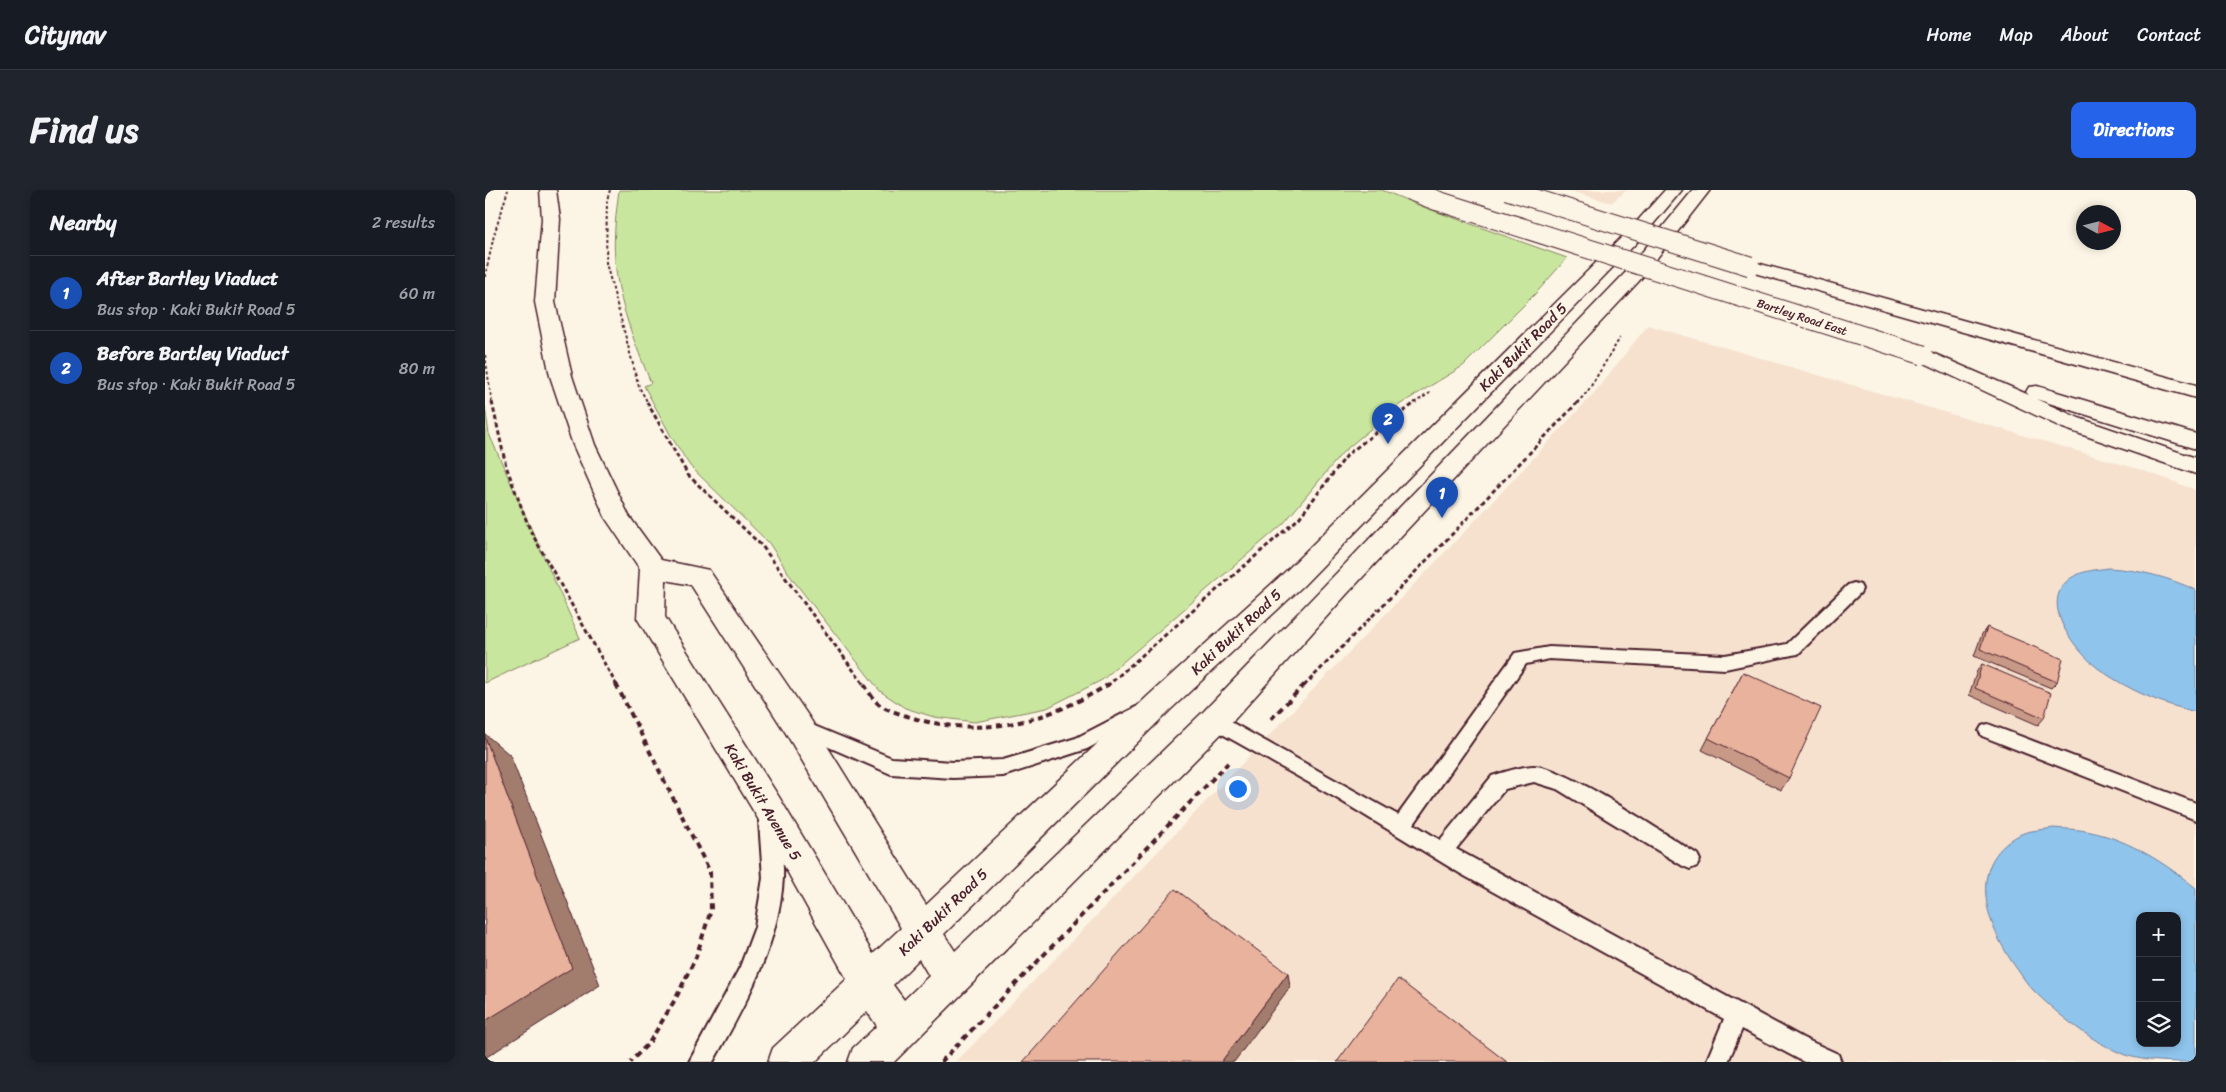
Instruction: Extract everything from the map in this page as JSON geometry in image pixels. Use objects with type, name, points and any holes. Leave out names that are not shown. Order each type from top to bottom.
[{"type":"main road","points":[[548,190],[551,219],[545,302],[561,376],[584,444],[618,519],[653,568],[700,576],[798,726],[951,979]]},
{"type":"main road","name":"Bartley Road East","points":[[1409,190],[1457,207],[2196,442]]},
{"type":"main road","points":[[1507,190],[1750,266],[2196,392]]},
{"type":"main road","name":"Kaki Bukit Road 5","points":[[787,1062],[923,933],[1160,702],[1295,578],[1638,231],[1674,190]]},
{"type":"main road","name":"Kaki Bukit Road 5","points":[[867,1062],[1214,721],[1337,588],[1632,277],[1702,190]]},
{"type":"main road","points":[[551,219],[565,197]]},
{"type":"main road","points":[[1923,356],[2071,423],[2196,466]]},
{"type":"main road","name":"Kaki Bukit Avenue 5","points":[[653,568],[651,618],[768,807],[870,983],[901,1029]]},
{"type":"lane","points":[[1401,827],[1521,658],[1549,653],[1725,662],[1792,649],[1854,589]]},
{"type":"lane","points":[[798,726],[891,766],[953,770],[1003,768],[1081,744],[1160,702]]},
{"type":"lane","points":[[1214,721],[1442,852],[1795,1046],[1830,1062]]},
{"type":"lane","points":[[1988,731],[2196,812]]},
{"type":"lane","points":[[1442,852],[1499,782],[1534,774],[1562,782],[1690,860]]},
{"type":"lane","points":[[700,1062],[742,989],[767,923],[773,877],[768,807]]},
{"type":"lane","points":[[1717,1062],[1737,1014]]},
{"type":"path","points":[[485,277],[493,236],[508,190]]},
{"type":"path","points":[[610,190],[607,200],[607,263],[622,330],[639,387],[687,475],[762,546],[879,705],[905,717],[964,729],[1006,726],[1046,714],[1083,699],[1108,685],[1299,518],[1348,454],[1405,408],[1438,389]]},
{"type":"path","points":[[941,1062],[1250,740],[1461,526],[1588,391],[1623,333]]},
{"type":"path","points":[[485,355],[496,431],[509,476],[530,529],[564,594],[604,662],[710,872],[711,910],[696,957],[676,998],[649,1043],[630,1062]]},
{"type":"shaded area","points":[[1567,190],[1627,190],[1611,203]]},
{"type":"shaded area","points":[[1648,325],[2145,471],[2196,490],[2196,1062],[956,1062],[1469,527],[1593,394]]},
{"type":"green space","points":[[619,190],[1382,190],[1426,208],[1567,258],[1537,292],[1463,366],[1399,405],[1343,452],[1284,523],[1102,680],[1047,708],[975,722],[934,717],[905,708],[880,691],[793,580],[769,543],[690,466],[671,436],[644,386],[651,383],[623,307],[614,251]]},
{"type":"green space","points":[[485,406],[489,434],[580,638],[485,683]]},
{"type":"water","points":[[2109,568],[2132,570],[2153,575],[2175,581],[2196,590],[2196,712],[2170,705],[2145,695],[2110,677],[2090,662],[2072,641],[2059,617],[2057,604],[2059,593],[2066,582],[2075,575]]},
{"type":"water","points":[[2053,828],[2086,831],[2120,841],[2160,862],[2196,888],[2196,1062],[2142,1059],[2113,1050],[2064,1018],[2027,983],[2006,953],[1997,936],[1986,899],[1986,880],[1991,863],[2002,848],[2019,835]]},
{"type":"building","points":[[1987,627],[2063,659],[2057,682],[1980,649]]},
{"type":"building","points":[[1982,664],[2051,693],[2044,718],[1975,688]]},
{"type":"building","points":[[1743,672],[1821,708],[1789,778],[1708,738]]},
{"type":"building","points":[[485,737],[572,968],[485,1021]]},
{"type":"building","points":[[1175,889],[1288,973],[1221,1062],[1023,1062]]},
{"type":"building","points":[[1398,979],[1507,1062],[1337,1062]]},
{"type":"place","name":"Before Bartley Viaduct","points":[[1388,444]]},
{"type":"place","name":"After Bartley Viaduct","points":[[1442,518]]}]
